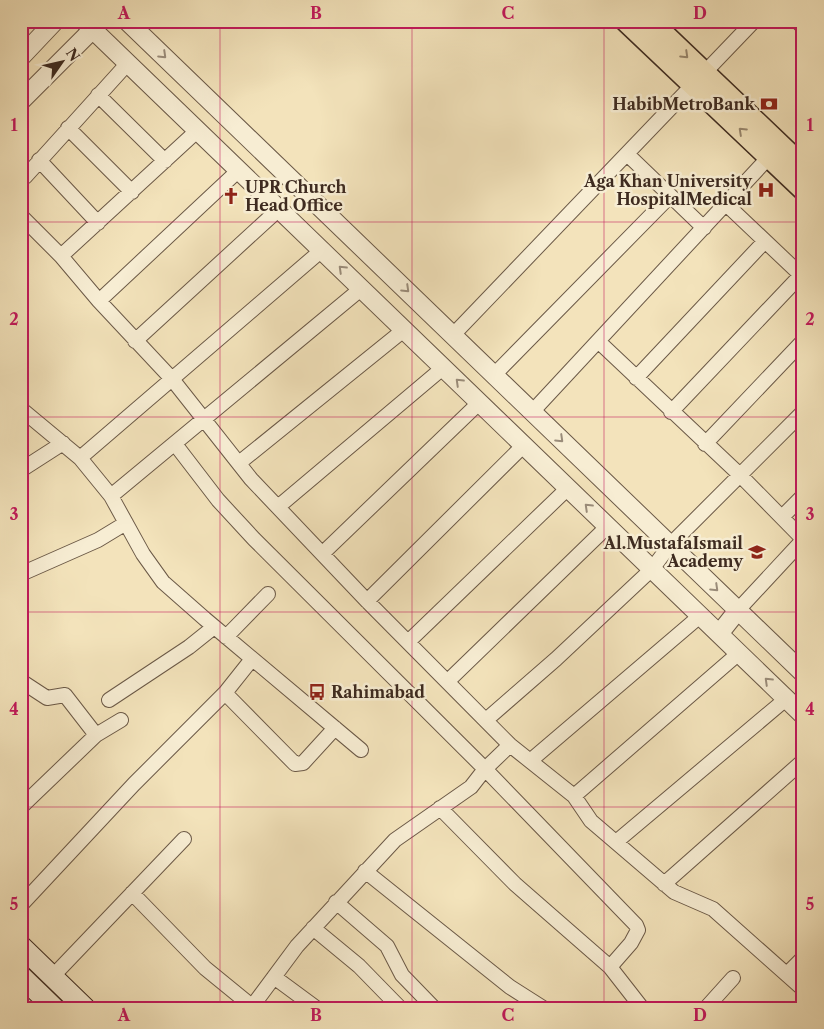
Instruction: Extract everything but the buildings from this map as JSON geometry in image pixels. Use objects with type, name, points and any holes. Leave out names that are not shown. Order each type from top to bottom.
[{"type":"main road","points":[[626,21],[699,79],[803,168]]},
{"type":"main road","points":[[650,21],[769,157],[803,188]]},
{"type":"main road","points":[[21,946],[85,1008]]},
{"type":"main road","points":[[21,976],[54,1008]]},
{"type":"street","points":[[21,57],[55,21]]},
{"type":"street","points":[[128,21],[803,673]]},
{"type":"street","points":[[453,335],[754,21]]},
{"type":"street","points":[[797,21],[803,27]]},
{"type":"street","points":[[21,101],[92,24],[128,63],[240,172],[405,329],[803,715]]},
{"type":"street","points":[[25,177],[128,63]]},
{"type":"street","points":[[98,95],[165,161]]},
{"type":"street","points":[[68,128],[132,192]]},
{"type":"street","points":[[62,256],[198,130]]},
{"type":"street","points":[[98,301],[240,172],[261,150]]},
{"type":"street","points":[[627,154],[704,228]]},
{"type":"street","points":[[532,412],[769,157]]},
{"type":"street","points":[[39,160],[98,223]]},
{"type":"street","points":[[323,553],[483,405],[500,381],[670,196]]},
{"type":"street","points":[[671,412],[802,276],[726,204]]},
{"type":"street","points":[[135,340],[280,209]]},
{"type":"street","points":[[21,216],[62,256],[98,301],[172,379],[239,463],[367,601],[510,745],[574,796],[591,821],[664,884],[674,892],[713,909],[803,989]]},
{"type":"street","points":[[636,378],[765,241]]},
{"type":"street","points":[[80,458],[322,250]]},
{"type":"street","points":[[112,496],[362,288]]},
{"type":"street","points":[[239,463],[405,329]]},
{"type":"street","points":[[705,444],[803,341]]},
{"type":"street","points":[[598,342],[740,475],[803,540],[738,610],[719,634]]},
{"type":"street","points":[[280,506],[444,367]]},
{"type":"street","points":[[21,409],[80,458],[112,496],[143,554],[164,582],[214,627],[361,750]]},
{"type":"street","points":[[486,720],[556,659],[652,569],[670,545],[803,412]]},
{"type":"street","points":[[21,470],[63,443]]},
{"type":"street","points":[[175,444],[218,500],[254,539],[485,769],[636,925],[638,930],[632,943],[610,967]]},
{"type":"street","points":[[367,601],[524,445]]},
{"type":"street","points":[[408,642],[568,488]]},
{"type":"street","points":[[782,517],[803,496]]},
{"type":"street","points":[[21,574],[98,540],[126,522]]},
{"type":"street","points":[[448,682],[608,526]]},
{"type":"street","points":[[226,637],[268,594]]},
{"type":"street","points":[[530,761],[700,616]]},
{"type":"street","points":[[109,700],[190,647],[214,627]]},
{"type":"street","points":[[574,796],[739,653]]},
{"type":"street","points":[[21,905],[134,784],[225,693],[252,659]]},
{"type":"street","points":[[21,681],[47,698],[65,695],[96,735]]},
{"type":"street","points":[[225,693],[295,764],[303,762],[335,728]]},
{"type":"street","points":[[616,842],[786,699]]},
{"type":"street","points":[[21,806],[96,735],[122,720]]},
{"type":"street","points":[[132,893],[205,968],[253,1007],[313,928],[395,840],[471,787],[485,769],[510,745]]},
{"type":"street","points":[[664,884],[803,760]]},
{"type":"street","points":[[440,808],[515,884],[610,967],[642,1008]]},
{"type":"street","points":[[53,976],[184,839]]},
{"type":"street","points":[[365,871],[510,987],[543,1008]]},
{"type":"street","points":[[336,902],[387,946],[402,975],[434,1008]]},
{"type":"street","points":[[313,928],[359,966],[400,1008]]},
{"type":"street","points":[[787,974],[803,958]]},
{"type":"street","points":[[274,977],[316,1008]]},
{"type":"street","points":[[706,1008],[733,978]]},
{"type":"place","name":"HabibMetroBank","points":[[769,104]]},
{"type":"place","name":"Aga Khan University HospitalMedical","points":[[766,190]]},
{"type":"place","name":"UPR Church Head Office","points":[[231,196]]},
{"type":"place","name":"Al.MustafaIsmail Academy","points":[[757,552]]},
{"type":"place","name":"Rahimabad","points":[[317,692]]}]
